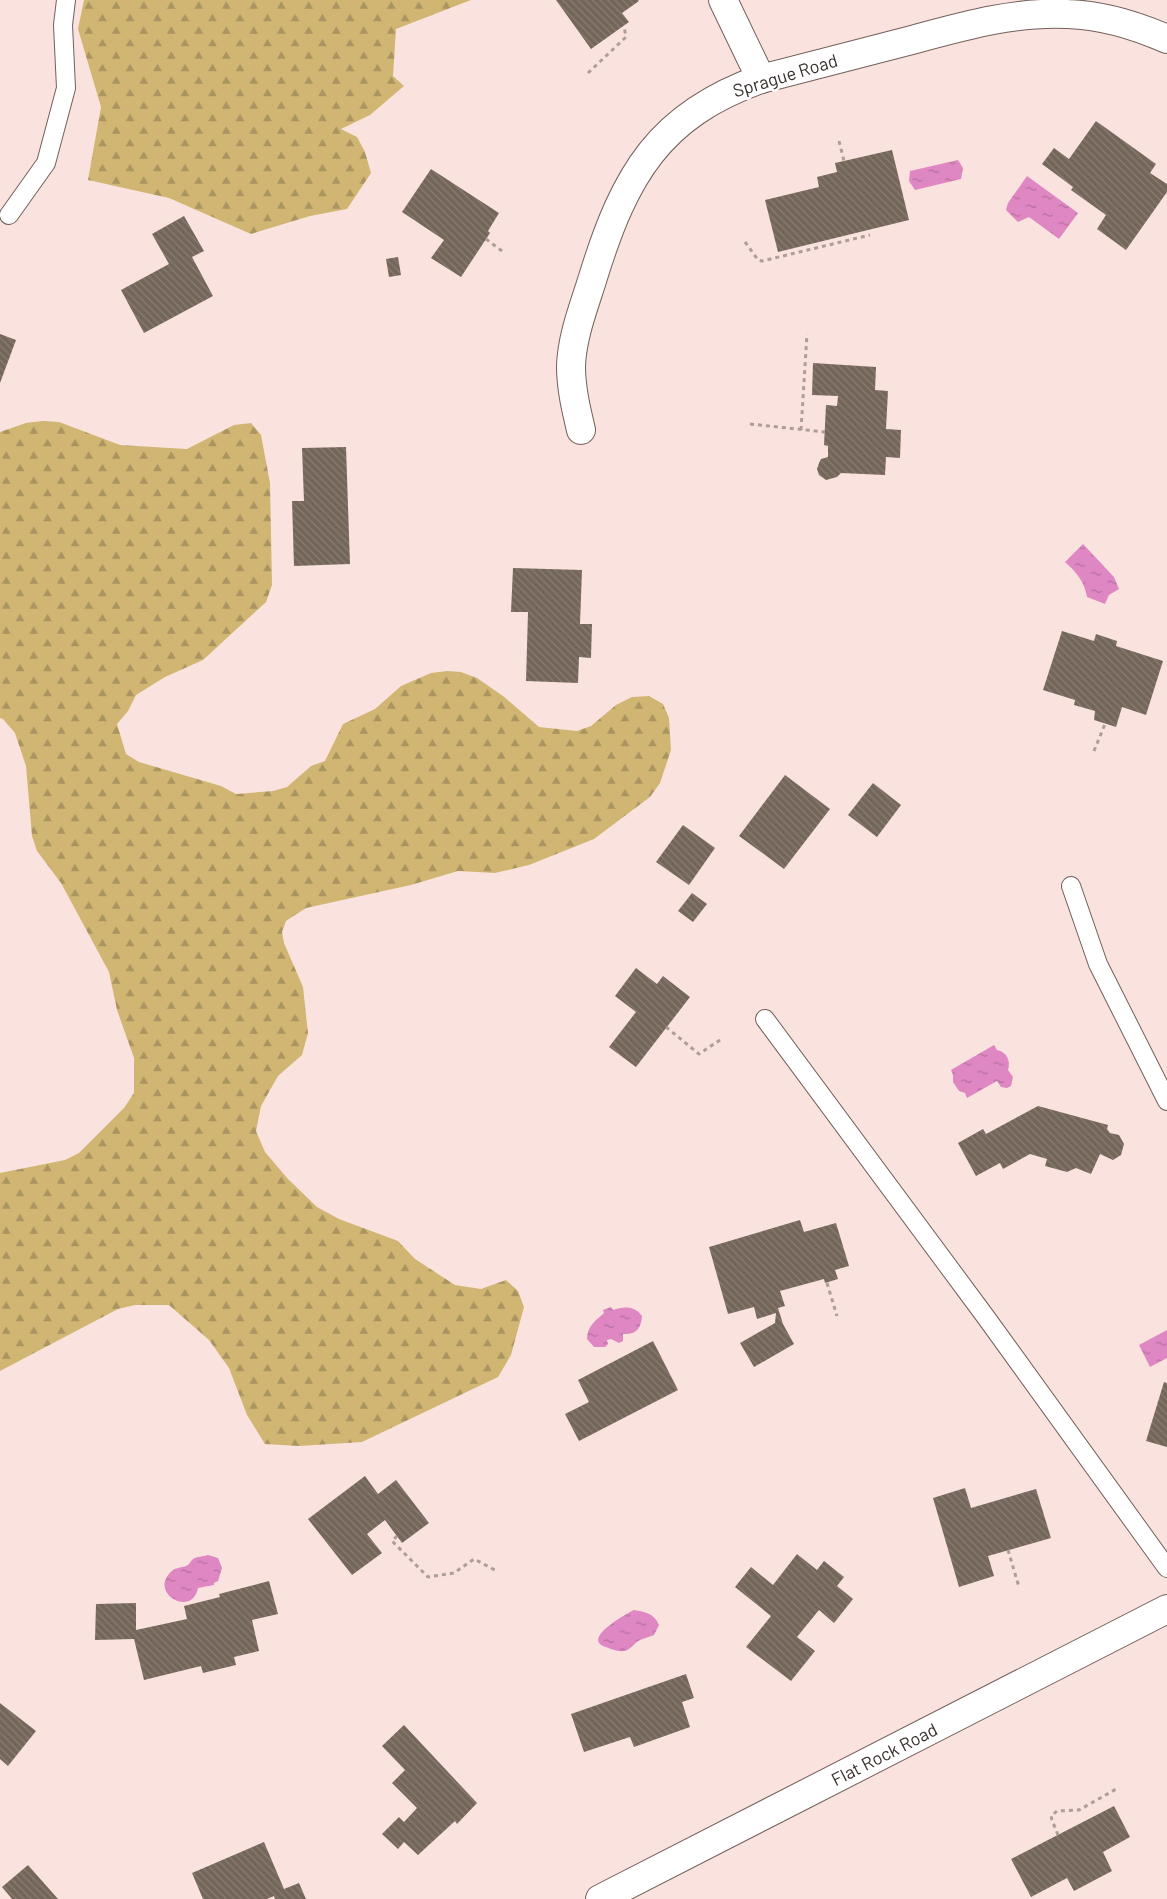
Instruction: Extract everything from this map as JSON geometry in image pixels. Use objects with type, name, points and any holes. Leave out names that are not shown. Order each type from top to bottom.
[{"type":"street","points":[[723,0],[761,79]]},
{"type":"street","name":"Sprague Road","points":[[580,430],[572,392],[571,365],[574,341],[603,248],[633,178],[651,152],[677,124],[706,103],[761,79],[958,28],[1038,14],[1069,14],[1094,17],[1130,26],[1167,39]]},
{"type":"street","name":"Flat Rock Road","points":[[600,1899],[1167,1609]]},
{"type":"lane","points":[[9,215],[46,163],[66,88],[63,25],[66,0]]},
{"type":"lane","points":[[1071,886],[1098,964],[1167,1101]]},
{"type":"lane","points":[[764,1019],[985,1316],[1167,1568]]},
{"type":"path","points":[[588,73],[626,37],[624,26]]},
{"type":"path","points":[[839,141],[844,161]]},
{"type":"path","points":[[745,242],[758,260],[762,261],[870,236]]},
{"type":"path","points":[[486,239],[502,251]]},
{"type":"path","points":[[801,430],[807,334]]},
{"type":"path","points":[[750,424],[825,432]]},
{"type":"path","points":[[1094,751],[1105,724]]},
{"type":"path","points":[[666,1027],[699,1054],[720,1040]]},
{"type":"path","points":[[827,1283],[837,1316]]},
{"type":"path","points":[[397,1536],[392,1540],[415,1566],[428,1577],[454,1573],[474,1559],[495,1570]]},
{"type":"path","points":[[1008,1550],[1019,1587]]},
{"type":"path","points":[[1058,1835],[1051,1816],[1058,1811],[1079,1810],[1118,1788]]},
{"type":"green space","points":[[84,0],[471,0],[396,29],[393,76],[404,86],[370,115],[341,129],[357,137],[365,152],[371,173],[347,209],[310,216],[251,234],[169,198],[88,180],[101,107],[78,29]]},
{"type":"green space","points":[[42,421],[59,422],[120,445],[187,449],[234,425],[251,423],[261,435],[270,483],[272,585],[266,602],[203,660],[165,677],[136,695],[128,711],[117,724],[126,754],[139,762],[221,786],[236,794],[273,791],[287,787],[311,766],[325,761],[343,724],[375,709],[401,686],[431,673],[447,671],[461,672],[477,678],[503,696],[539,727],[577,731],[591,726],[616,705],[632,697],[649,696],[663,704],[669,718],[671,750],[660,783],[650,797],[594,839],[529,865],[495,873],[458,871],[411,885],[306,908],[286,921],[282,932],[284,943],[303,987],[308,1033],[302,1055],[278,1076],[261,1106],[256,1131],[265,1152],[288,1179],[317,1207],[339,1219],[398,1241],[415,1259],[455,1285],[481,1289],[506,1280],[518,1291],[524,1307],[511,1355],[498,1377],[362,1442],[299,1446],[265,1444],[247,1415],[229,1368],[209,1340],[169,1305],[135,1305],[118,1309],[0,1371],[0,1173],[65,1160],[79,1153],[124,1108],[134,1093],[134,1058],[117,1010],[109,972],[61,883],[37,851],[32,836],[26,766],[15,733],[0,718],[0,432],[26,423]]},
{"type":"water","points":[[958,160],[963,168],[961,179],[915,190],[909,181],[910,171]]},
{"type":"water","points":[[1027,176],[1078,213],[1059,239],[1029,217],[1018,222],[1006,210],[1008,203]]},
{"type":"water","points":[[1083,544],[1114,577],[1119,589],[1109,595],[1105,604],[1087,597],[1084,586],[1079,578],[1065,562]]},
{"type":"water","points":[[994,1045],[997,1050],[1007,1057],[1009,1063],[1008,1070],[1013,1077],[1011,1086],[1007,1088],[1001,1087],[997,1081],[967,1098],[965,1093],[959,1091],[953,1082],[951,1070]]},
{"type":"water","points":[[611,1307],[613,1310],[625,1308],[636,1310],[642,1316],[641,1324],[635,1332],[623,1334],[623,1341],[619,1343],[611,1339],[607,1340],[608,1344],[605,1347],[594,1347],[587,1339],[588,1331],[592,1324],[604,1313],[603,1310]]},
{"type":"water","points":[[1167,1330],[1167,1358],[1150,1367],[1139,1345]]},
{"type":"water","points":[[208,1555],[218,1558],[222,1568],[218,1581],[214,1585],[198,1588],[194,1597],[188,1601],[180,1602],[167,1594],[166,1578],[173,1570],[188,1565],[195,1558]]},
{"type":"water","points":[[634,1610],[645,1612],[655,1618],[659,1625],[654,1635],[640,1640],[624,1651],[612,1649],[599,1643],[599,1638],[608,1627]]},
{"type":"building","points":[[556,0],[639,1],[622,13],[629,22],[591,49]]},
{"type":"building","points":[[1096,121],[1156,164],[1150,173],[1167,184],[1167,192],[1126,250],[1097,229],[1106,215],[1071,190],[1073,187],[1042,164],[1054,148],[1069,159]]},
{"type":"building","points":[[892,150],[909,220],[778,252],[765,200],[819,187],[817,177],[837,172],[835,163]]},
{"type":"building","points":[[431,169],[499,213],[488,231],[490,233],[461,277],[431,258],[444,240],[402,212]]},
{"type":"building","points":[[184,216],[204,251],[192,257],[213,296],[144,333],[121,290],[169,264],[152,234]]},
{"type":"building","points":[[398,257],[401,275],[389,277],[386,259]]},
{"type":"building","points":[[0,334],[16,340],[0,383]]},
{"type":"building","points":[[813,363],[876,367],[875,390],[888,391],[886,429],[901,430],[900,458],[886,457],[885,475],[841,473],[837,477],[826,480],[819,475],[817,469],[821,459],[828,457],[828,446],[824,445],[826,405],[837,406],[838,396],[812,395]]},
{"type":"building","points":[[346,447],[350,564],[294,566],[292,501],[304,501],[302,448]]},
{"type":"building","points":[[513,568],[582,570],[580,624],[592,624],[591,658],[579,657],[578,683],[526,681],[528,612],[511,612]]},
{"type":"building","points":[[1062,631],[1094,641],[1096,634],[1117,641],[1116,646],[1163,661],[1146,715],[1122,707],[1116,727],[1094,720],[1095,711],[1074,705],[1075,700],[1043,690]]},
{"type":"building","points":[[785,775],[830,809],[784,869],[739,836]]},
{"type":"building","points":[[873,783],[901,805],[877,837],[848,815]]},
{"type":"building","points":[[683,825],[715,848],[689,885],[656,862]]},
{"type":"building","points":[[692,893],[707,904],[693,922],[678,911]]},
{"type":"building","points":[[636,968],[657,984],[663,976],[690,997],[636,1067],[609,1047],[636,1012],[615,996]]},
{"type":"building","points":[[1038,1106],[1108,1125],[1107,1129],[1110,1133],[1119,1135],[1124,1144],[1121,1155],[1113,1160],[1100,1154],[1091,1174],[1076,1168],[1067,1172],[1045,1166],[1047,1159],[1030,1154],[1003,1169],[1000,1163],[976,1176],[958,1143],[983,1129],[986,1134]]},
{"type":"building","points":[[800,1220],[804,1232],[836,1223],[849,1266],[835,1270],[838,1279],[825,1283],[824,1279],[780,1291],[785,1306],[778,1308],[783,1324],[794,1344],[754,1367],[740,1343],[775,1323],[776,1313],[757,1319],[754,1307],[728,1314],[709,1247]]},
{"type":"building","points":[[653,1341],[678,1390],[579,1441],[565,1414],[589,1402],[578,1380]]},
{"type":"building","points":[[1164,1382],[1167,1383],[1167,1447],[1146,1441]]},
{"type":"building","points":[[365,1476],[378,1494],[396,1480],[429,1523],[402,1543],[385,1520],[367,1534],[382,1553],[352,1575],[308,1519]]},
{"type":"building","points":[[965,1488],[971,1508],[1036,1489],[1051,1538],[988,1556],[994,1576],[959,1587],[933,1498]]},
{"type":"building","points":[[797,1554],[817,1570],[824,1561],[844,1577],[837,1586],[853,1599],[834,1623],[819,1610],[797,1637],[815,1651],[791,1681],[746,1647],[771,1616],[735,1587],[751,1567],[773,1585]]},
{"type":"building","points":[[269,1581],[278,1614],[252,1620],[259,1651],[234,1657],[236,1665],[203,1673],[201,1666],[144,1680],[134,1639],[95,1640],[96,1604],[136,1603],[136,1630],[187,1619],[184,1606],[220,1597],[219,1594]]},
{"type":"building","points":[[686,1674],[694,1698],[682,1702],[690,1727],[634,1747],[630,1737],[584,1752],[571,1714]]},
{"type":"building","points":[[0,1703],[36,1731],[8,1766],[0,1759]]},
{"type":"building","points":[[404,1725],[477,1803],[457,1824],[455,1821],[418,1855],[404,1842],[398,1849],[382,1834],[399,1817],[404,1822],[417,1808],[392,1783],[405,1770],[382,1746]]},
{"type":"building","points":[[1114,1806],[1130,1837],[1103,1852],[1112,1871],[1074,1891],[1067,1878],[1031,1897],[1011,1859]]},
{"type":"building","points":[[264,1842],[284,1889],[299,1883],[306,1899],[275,1899],[274,1896],[267,1899],[203,1899],[192,1873]]},
{"type":"building","points":[[28,1865],[58,1899],[12,1899],[2,1887]]}]
